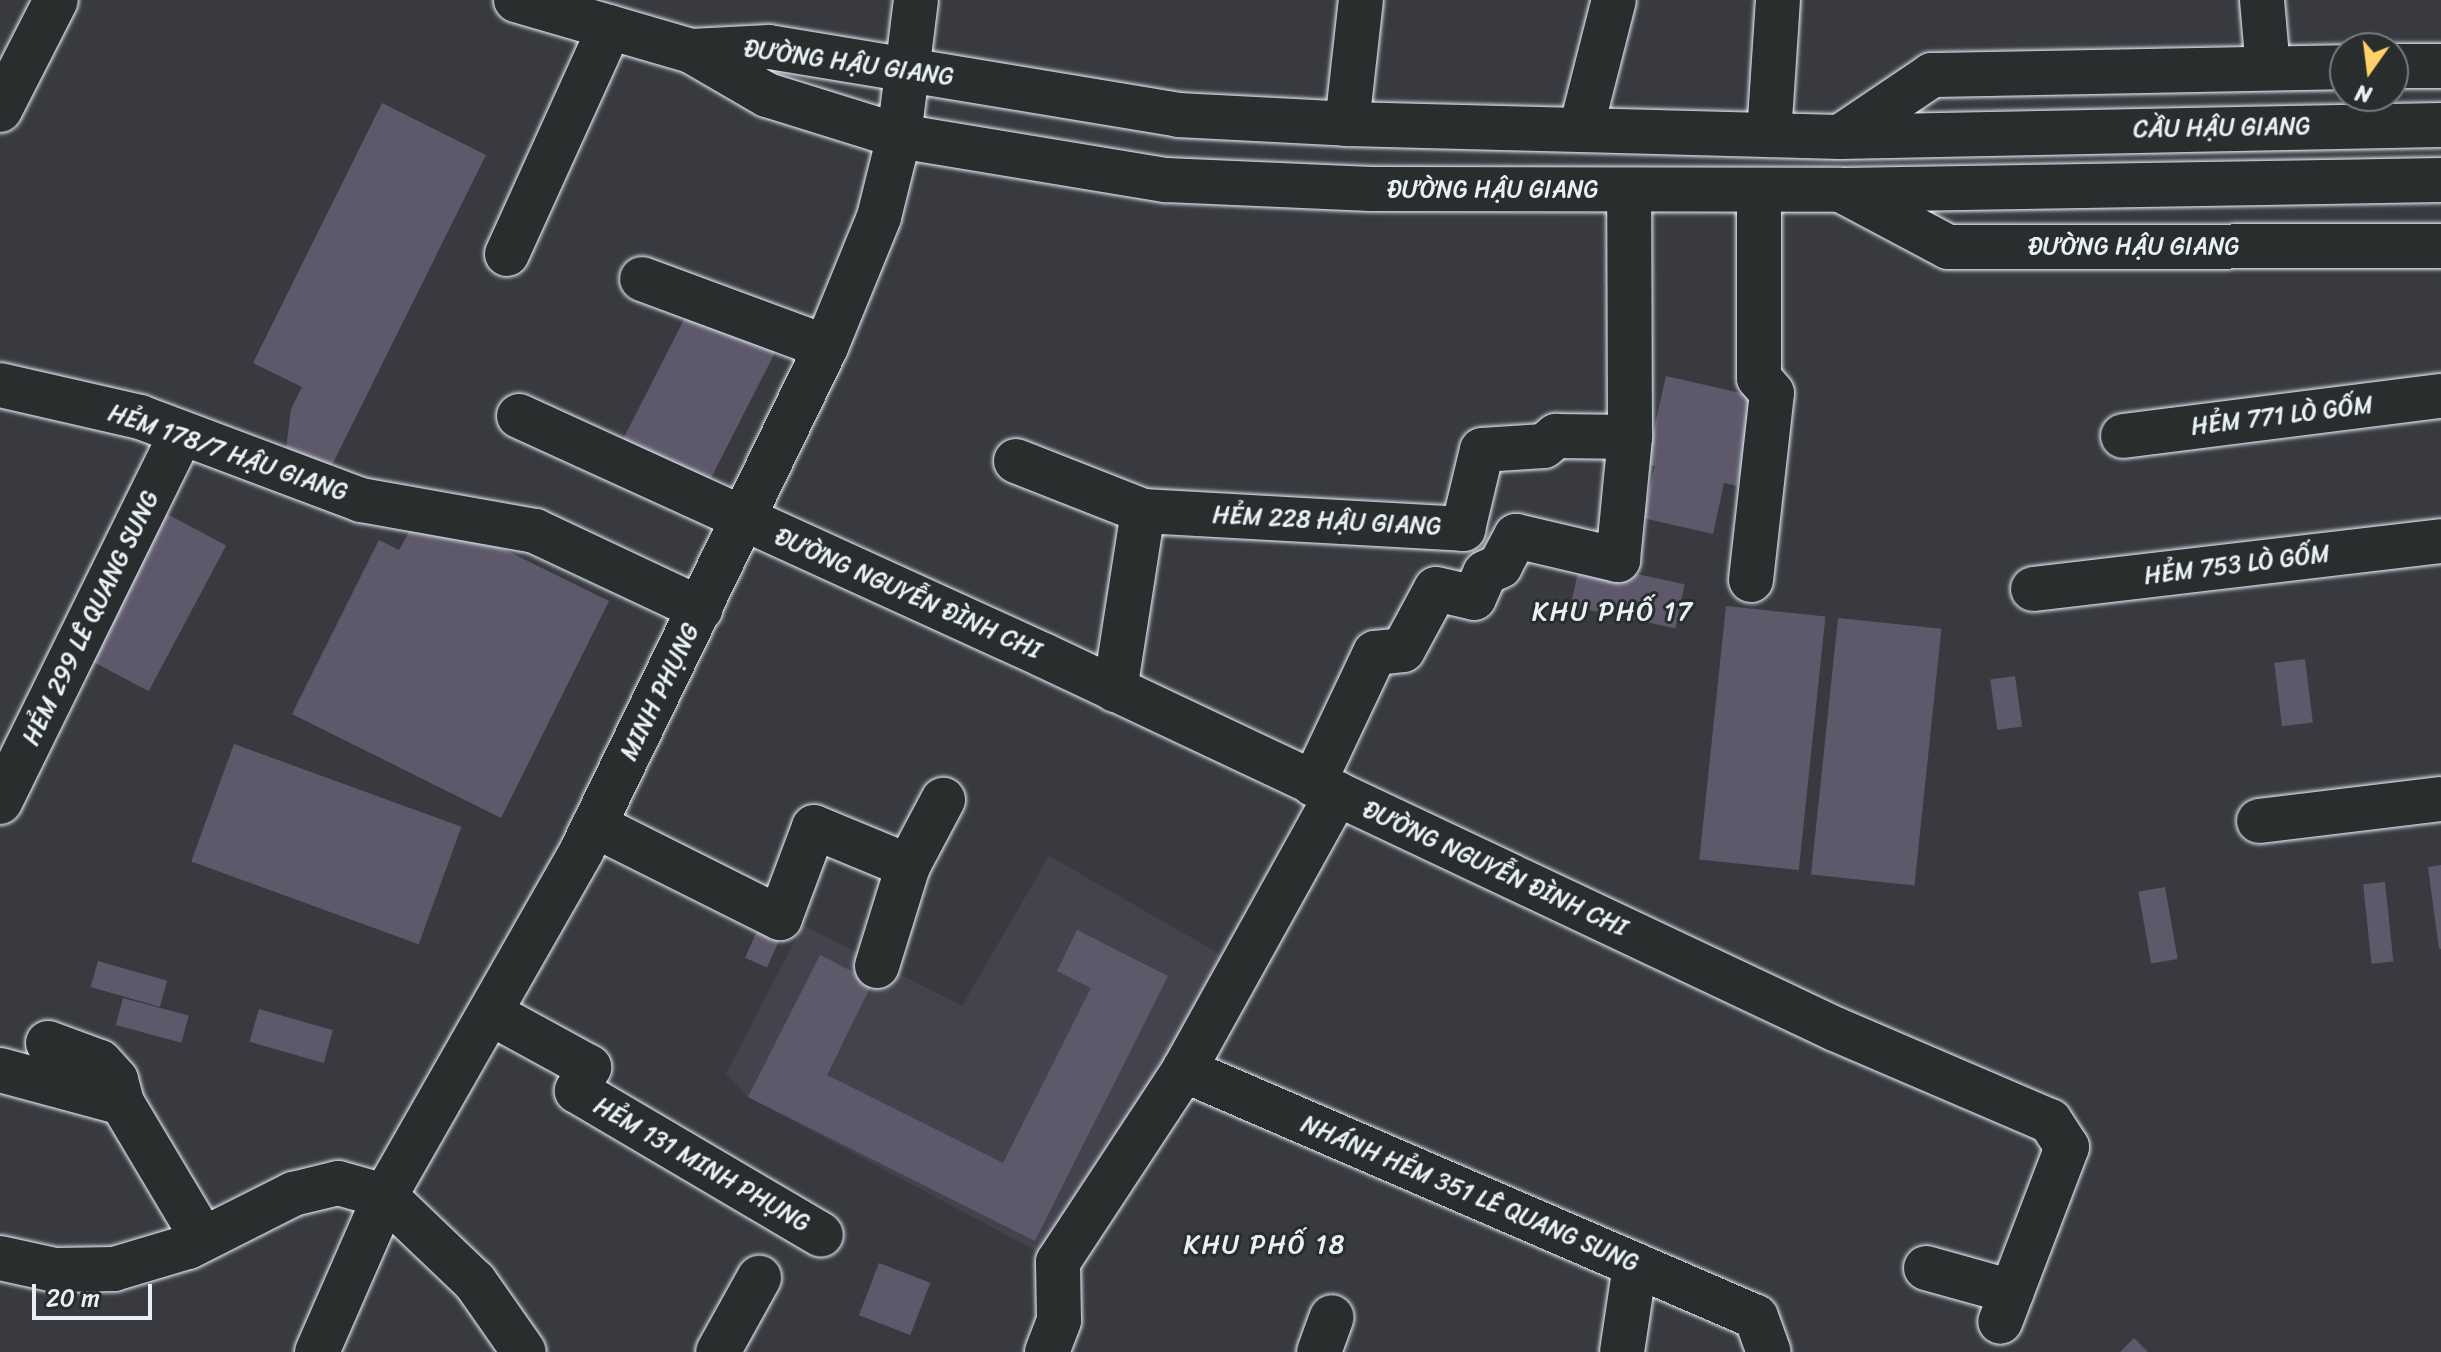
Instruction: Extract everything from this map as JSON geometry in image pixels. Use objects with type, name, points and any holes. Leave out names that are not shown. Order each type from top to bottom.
[{"type":"street","points":[[0,110],[56,0]]},
{"type":"street","points":[[517,0],[691,51]]},
{"type":"street","name":"MINH PHỤNG","points":[[317,1352],[385,1196],[492,1014],[594,825],[745,520],[826,347],[879,217],[899,136],[916,0]]},
{"type":"street","points":[[1347,124],[1361,0]]},
{"type":"street","points":[[1581,129],[1614,0]]},
{"type":"street","points":[[1769,135],[1778,0]]},
{"type":"street","points":[[2262,0],[2268,68]]},
{"type":"street","points":[[507,254],[610,27]]},
{"type":"street","name":"ĐƯỜNG HẬU GIANG","points":[[691,51],[769,47],[1178,115],[1347,124],[1840,137],[2003,131]]},
{"type":"street","name":"ĐƯỜNG HẬU GIANG","points":[[691,51],[767,95],[899,136],[1166,180],[1371,189],[1629,190],[1841,190],[2441,180]]},
{"type":"street","points":[[2409,66],[2441,66]]},
{"type":"street","points":[[1840,137],[1932,75],[2329,67]]},
{"type":"street","name":"CẦU HẬU GIANG","points":[[2003,131],[2441,125]]},
{"type":"street","points":[[1047,1352],[1059,1320],[1058,1262],[1184,1070],[1325,789],[1375,653],[1403,650],[1436,589],[1474,598],[1485,573],[1500,566],[1516,536],[1618,560],[1630,437],[1629,190]]},
{"type":"street","points":[[1751,580],[1772,393],[1759,378],[1759,190]]},
{"type":"street","name":"ĐƯỜNG HẬU GIANG","points":[[1841,190],[1948,247],[2441,246]]},
{"type":"street","points":[[642,279],[826,347]]},
{"type":"street","name":"HẺM 178/7 HẬU GIANG","points":[[0,385],[140,417],[361,500],[535,531],[701,609]]},
{"type":"street","name":"HẺM 771 LÒ GỐM","points":[[2123,436],[2441,396]]},
{"type":"street","name":"ĐƯỜNG NGUYỄN ĐÌNH CHI","points":[[519,416],[1115,690],[1835,1029],[2050,1121],[2067,1147],[2006,1307],[1926,1268]]},
{"type":"street","name":"HẺM 299 LÊ QUANG SUNG","points":[[0,802],[181,434]]},
{"type":"street","name":"HẺM 228 HẬU GIANG","points":[[1016,461],[1143,511],[1463,529],[1482,450],[1544,446],[1556,436],[1630,437]]},
{"type":"street","points":[[1115,690],[1143,511]]},
{"type":"street","name":"HẺM 753 LÒ GỐM","points":[[2033,589],[2441,541]]},
{"type":"street","points":[[2259,821],[2441,799]]},
{"type":"street","points":[[877,966],[908,866],[943,800]]},
{"type":"street","points":[[594,825],[780,918],[814,827],[908,866]]},
{"type":"street","name":"HẺM 131 MINH PHỤNG","points":[[492,1014],[589,1067],[577,1091],[821,1235]]},
{"type":"street","points":[[48,1043],[100,1062],[116,1080],[122,1103],[203,1239]]},
{"type":"street","points":[[0,1070],[122,1103]]},
{"type":"street","name":"NHÁNH HẺM 351 LÊ QUANG SUNG","points":[[1184,1070],[1635,1265],[1762,1335]]},
{"type":"street","points":[[0,1258],[86,1272],[142,1262],[203,1239],[315,1186],[338,1183],[385,1196],[475,1282],[524,1352]]},
{"type":"street","points":[[1622,1352],[1635,1265]]},
{"type":"street","points":[[718,1352],[759,1278]]},
{"type":"shaded area","points":[[1049,856],[1234,962],[1048,1257],[748,1097],[726,1074],[803,925],[962,1006]]},
{"type":"building","points":[[382,103],[486,155],[329,471],[284,465],[291,409],[302,387],[253,363]]},
{"type":"building","points":[[694,300],[780,344],[703,494],[617,451]]},
{"type":"building","points":[[1666,376],[1758,397],[1737,486],[1724,483],[1713,534],[1643,518],[1655,466],[1646,464]]},
{"type":"building","points":[[167,514],[226,545],[149,691],[90,660]]},
{"type":"building","points":[[414,523],[461,528],[609,601],[501,818],[292,714],[379,540],[399,550]]},
{"type":"building","points":[[1580,562],[1685,584],[1675,628],[1571,606]]},
{"type":"building","points":[[1726,606],[1825,616],[1799,870],[1699,860]]},
{"type":"building","points":[[1838,618],[1941,629],[1914,885],[1811,875]]},
{"type":"building","points":[[2305,659],[2313,723],[2282,726],[2274,663]]},
{"type":"building","points":[[2015,676],[2022,727],[1997,730],[1990,679]]},
{"type":"building","points":[[234,744],[461,827],[419,944],[191,861]]},
{"type":"building","points":[[2441,865],[2441,949],[2439,949],[2428,867]]},
{"type":"building","points":[[2385,882],[2393,962],[2371,964],[2363,884]]},
{"type":"building","points":[[2165,887],[2178,959],[2151,964],[2138,892]]},
{"type":"building","points":[[765,913],[787,923],[767,968],[745,958]]},
{"type":"building","points":[[1077,930],[1168,976],[1035,1241],[748,1097],[820,955],[873,982],[827,1075],[1003,1163],[1091,988],[1057,971]]},
{"type":"building","points":[[98,961],[167,981],[160,1007],[91,987]]},
{"type":"building","points":[[123,998],[189,1016],[181,1043],[116,1025]]},
{"type":"building","points":[[259,1009],[333,1030],[324,1063],[250,1042]]},
{"type":"building","points":[[879,1263],[930,1283],[910,1335],[859,1315]]},
{"type":"building","points":[[2134,1338],[2148,1352],[2120,1352]]},
{"type":"district","name":"KHU PHỐ 17","points":[[1613,612]]},
{"type":"district","name":"KHU PHỐ 18","points":[[1265,1245]]}]
